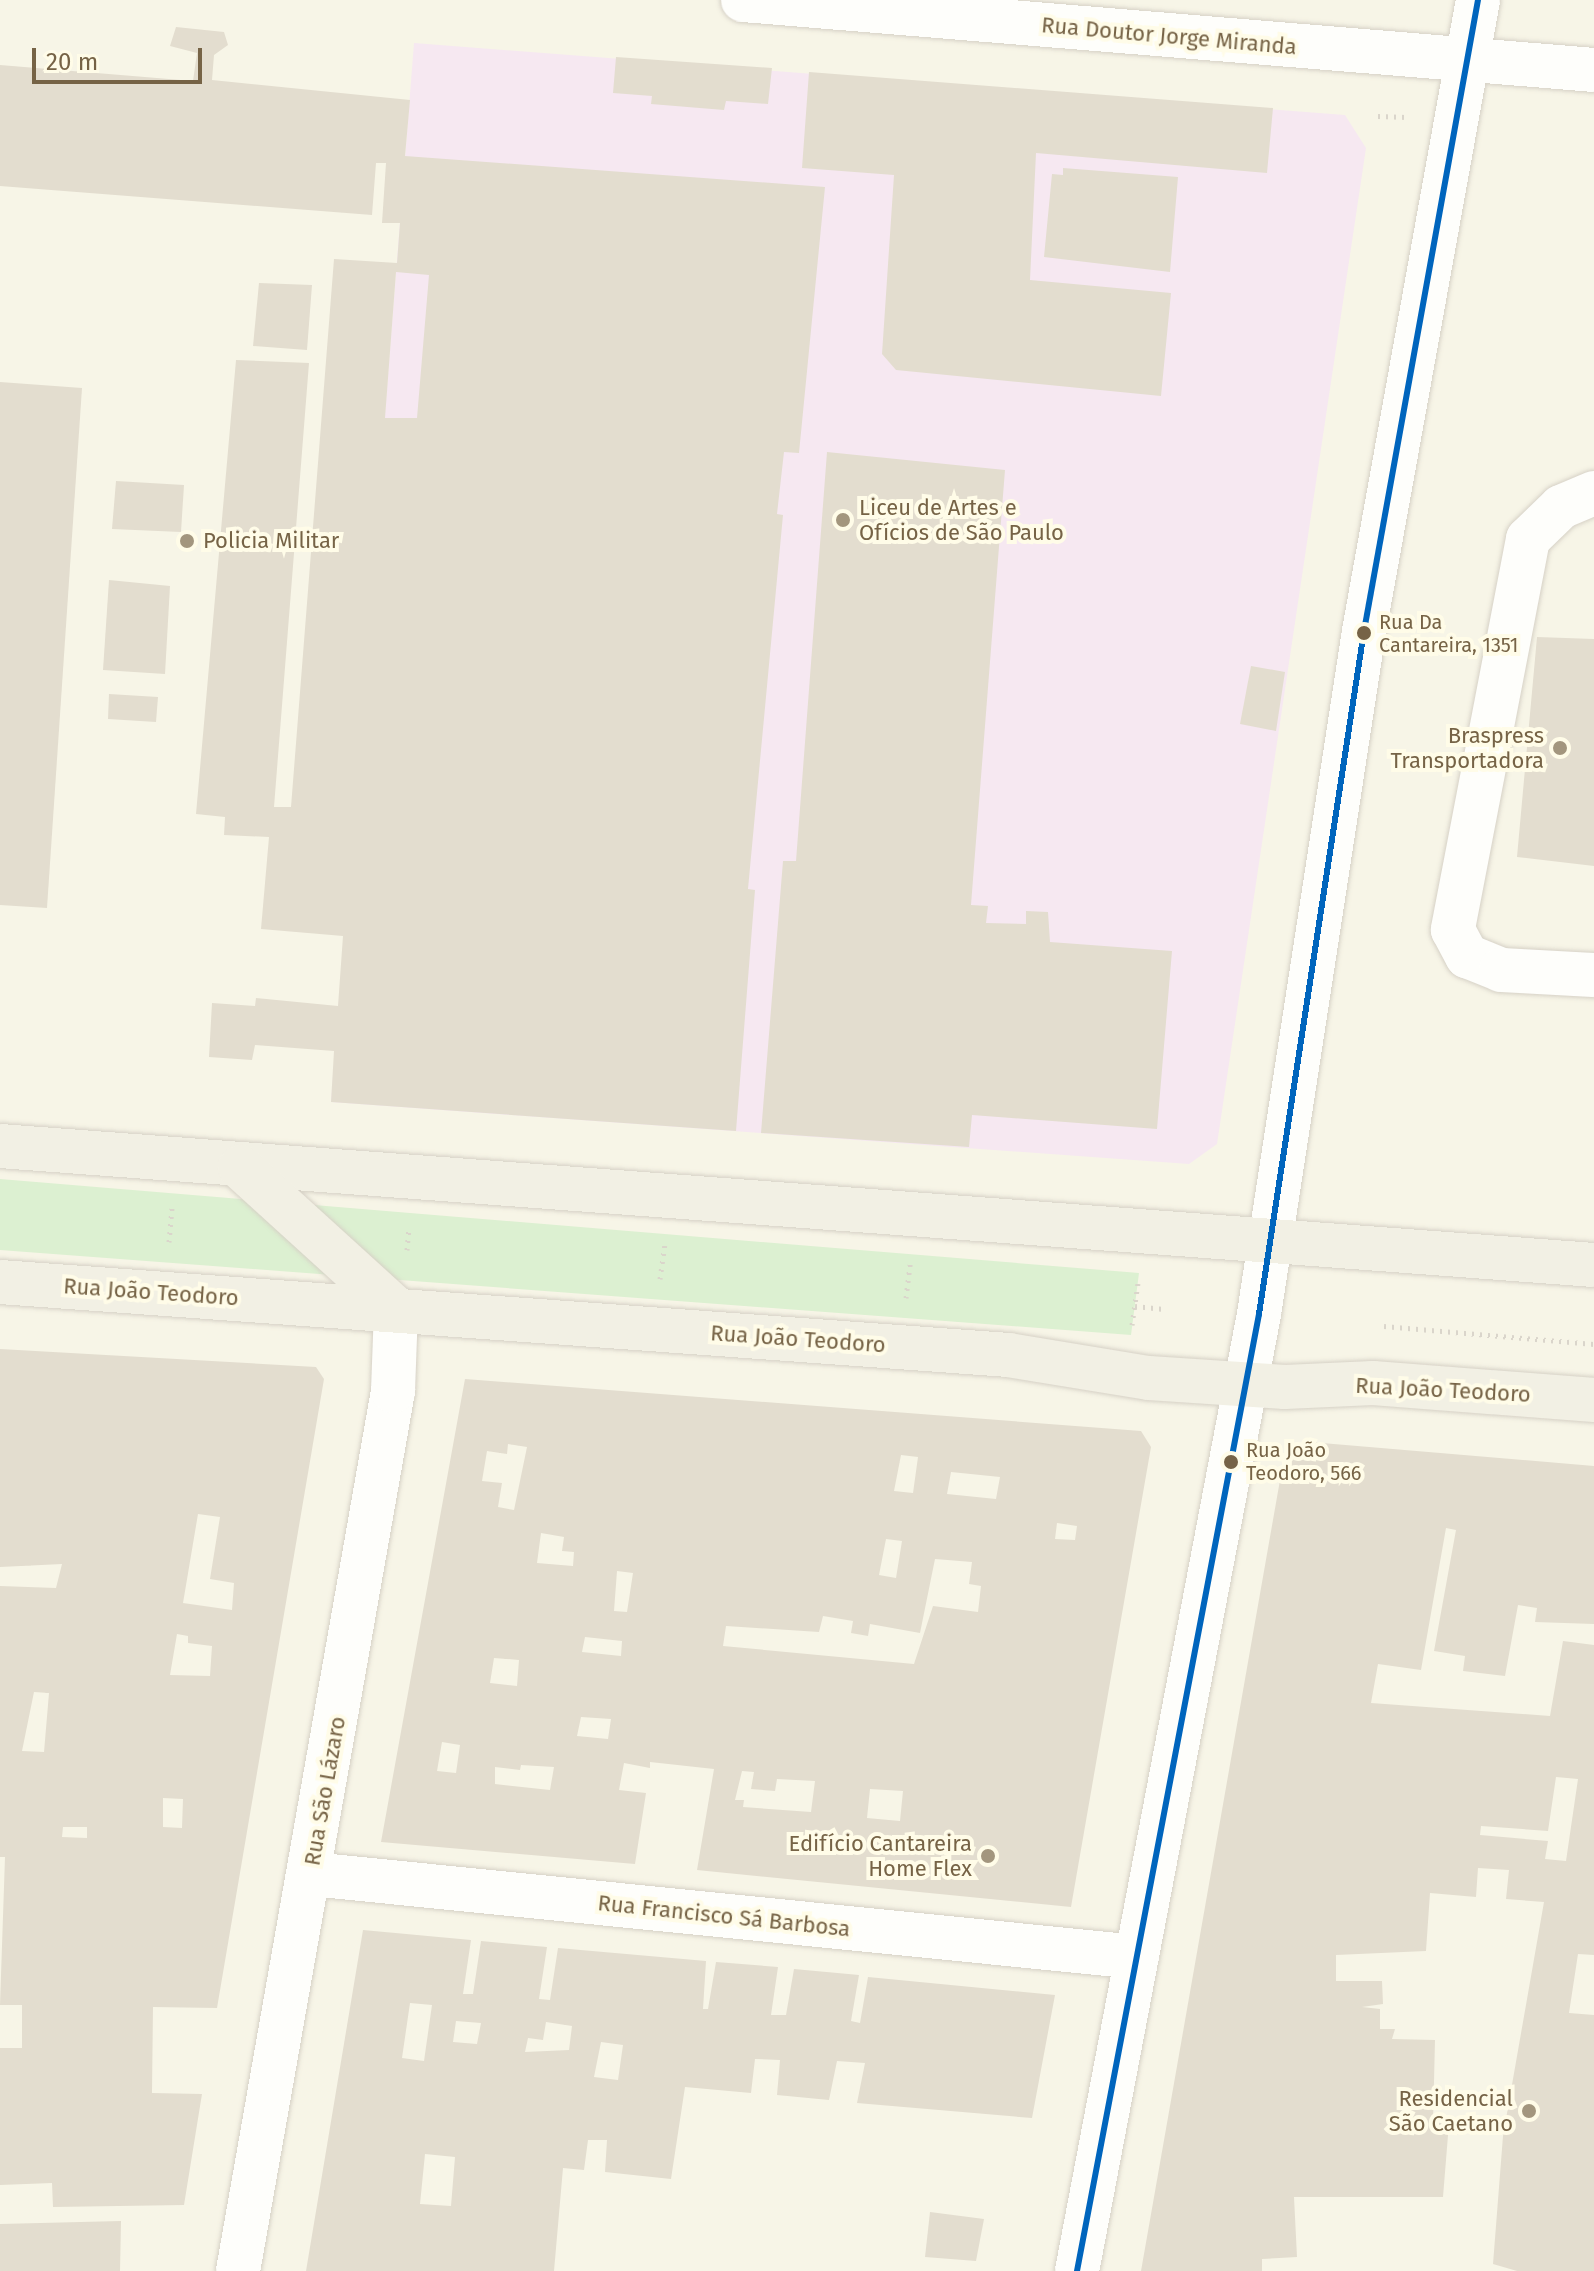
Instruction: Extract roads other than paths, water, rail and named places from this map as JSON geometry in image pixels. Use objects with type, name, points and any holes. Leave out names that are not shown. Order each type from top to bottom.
[{"type":"main road","points":[[0,1146],[240,1167],[1269,1238],[1594,1265]]},
{"type":"main road","points":[[240,1167],[396,1309]]},
{"type":"main road","name":"Rua João Teodoro","points":[[0,1282],[1008,1355],[1149,1378],[1373,1383],[1594,1400]]},
{"type":"street","name":"Rua Doutor Jorge Miranda","points":[[743,0],[1594,70]]},
{"type":"street","points":[[1077,2271],[1245,1382],[1364,631],[1478,0]]},
{"type":"street","points":[[1594,493],[1561,507],[1528,539],[1453,930],[1467,956],[1501,970],[1594,975]]},
{"type":"street","name":"Rua São Lázaro","points":[[238,2271],[311,1874],[393,1391],[396,1309]]},
{"type":"street","name":"Rua Francisco Sá Barbosa","points":[[311,1874],[1137,1957]]},
{"type":"place","name":"Liceu de Artes e Ofícios de São Paulo","points":[[843,520]]},
{"type":"place","name":"Policia Militar","points":[[187,541]]},
{"type":"place","name":"Rua Da Cantareira, 1351","points":[[1364,633]]},
{"type":"place","name":"Braspress Transportadora","points":[[1560,748]]},
{"type":"place","name":"Rua João Teodoro, 566","points":[[1231,1462]]},
{"type":"place","name":"Edifício Cantareira Home Flex","points":[[988,1856]]},
{"type":"place","name":"Residencial São Caetano","points":[[1529,2111]]}]
